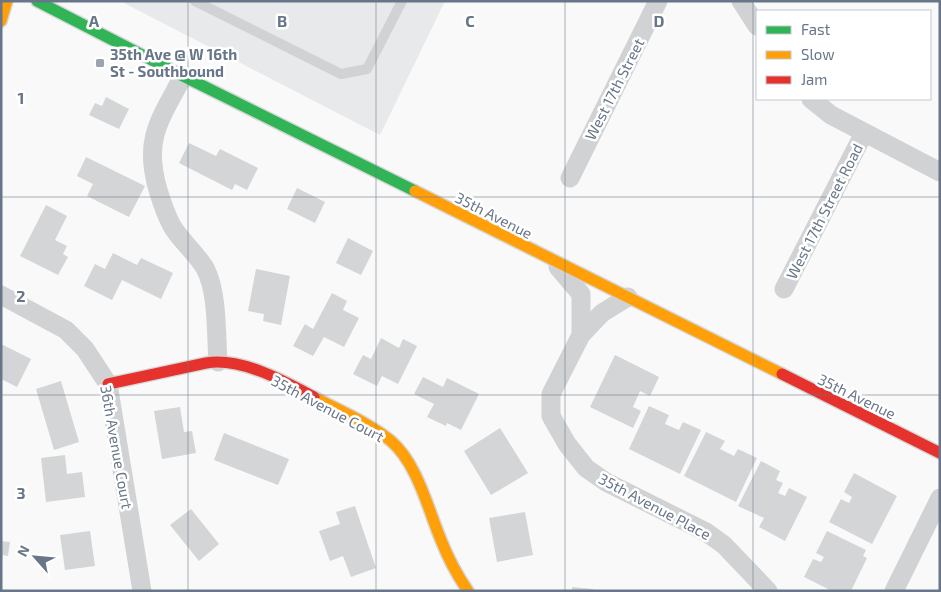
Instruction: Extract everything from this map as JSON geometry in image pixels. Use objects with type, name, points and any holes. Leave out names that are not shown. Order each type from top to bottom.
[{"type":"main road","points":[[1,21],[7,1]]},
{"type":"main road","name":"35th Avenue","points":[[37,1],[552,261],[940,453]]},
{"type":"main road","name":"35th Avenue Court","points":[[108,384],[173,369],[218,362],[249,368],[276,378],[372,428],[402,452],[418,482],[442,548],[468,591]]},
{"type":"street","name":"West 17th Street","points":[[570,178],[658,1]]},
{"type":"street","points":[[741,1],[756,24]]},
{"type":"street","points":[[183,76],[158,124],[152,146],[153,171],[163,208],[173,226],[205,268],[213,294],[218,362]]},
{"type":"street","points":[[812,100],[831,115],[940,172]]},
{"type":"street","name":"West 17th Street Road","points":[[784,289],[864,133]]},
{"type":"street","points":[[552,261],[581,294],[581,335]]},
{"type":"street","name":"36th Avenue Court","points":[[1,295],[66,330],[86,349],[108,384],[142,591]]},
{"type":"street","points":[[581,335],[602,313],[628,297]]},
{"type":"street","name":"35th Avenue Place","points":[[581,335],[551,394],[551,416],[567,444],[586,468],[606,482],[706,532],[724,545],[768,591]]},
{"type":"street","points":[[894,591],[940,498]]},
{"type":"lane","points":[[195,1],[341,74],[367,69],[402,1]]},
{"type":"shaded area","points":[[120,1],[445,1],[380,135]]},
{"type":"building","points":[[106,97],[129,109],[119,129],[89,115],[95,103],[102,106]]},
{"type":"building","points":[[189,143],[216,156],[220,149],[258,168],[247,190],[235,184],[232,190],[179,163]]},
{"type":"building","points":[[86,157],[145,186],[129,217],[87,196],[93,184],[77,176]]},
{"type":"building","points":[[297,188],[325,202],[315,223],[287,209]]},
{"type":"building","points":[[46,205],[67,216],[55,240],[67,246],[63,254],[68,257],[58,275],[20,256]]},
{"type":"building","points":[[348,238],[373,251],[361,275],[336,263]]},
{"type":"building","points":[[113,253],[137,265],[141,258],[173,273],[161,299],[122,280],[112,300],[84,286],[95,264],[105,269]]},
{"type":"building","points":[[256,269],[290,276],[281,325],[263,321],[264,314],[248,311]]},
{"type":"building","points":[[332,293],[347,301],[343,310],[359,318],[344,347],[324,337],[313,356],[293,346],[305,324],[313,329]]},
{"type":"building","points":[[381,338],[399,348],[403,339],[417,346],[398,384],[382,376],[377,386],[353,374],[363,355],[371,359]]},
{"type":"building","points":[[1,344],[31,359],[17,387],[1,379]]},
{"type":"building","points":[[615,355],[659,377],[650,396],[640,391],[633,407],[641,411],[633,428],[590,407]]},
{"type":"building","points":[[423,377],[443,387],[447,378],[479,394],[461,430],[447,423],[446,426],[427,417],[434,404],[414,394]]},
{"type":"building","points":[[61,381],[79,442],[54,450],[36,389]]},
{"type":"building","points":[[649,406],[669,415],[665,424],[679,430],[683,422],[701,430],[680,474],[629,449]]},
{"type":"building","points":[[180,407],[184,432],[192,431],[196,453],[162,459],[154,411]]},
{"type":"building","points":[[500,428],[528,473],[491,495],[464,451]]},
{"type":"building","points":[[706,432],[725,441],[720,449],[734,456],[738,449],[757,458],[736,502],[684,476]]},
{"type":"building","points":[[224,433],[289,459],[278,485],[214,460]]},
{"type":"building","points":[[65,455],[67,474],[82,472],[85,497],[46,502],[41,458]]},
{"type":"building","points":[[761,461],[780,471],[776,480],[783,483],[778,493],[785,496],[789,488],[807,497],[785,541],[759,527],[764,518],[738,506]]},
{"type":"building","points":[[854,473],[897,496],[872,544],[829,522],[841,499],[849,503],[852,497],[844,492]]},
{"type":"building","points":[[355,506],[376,568],[351,577],[343,556],[330,561],[319,531],[340,524],[336,512]]},
{"type":"building","points":[[191,509],[219,544],[199,561],[170,525]]},
{"type":"building","points":[[525,512],[533,555],[497,562],[489,518]]},
{"type":"building","points":[[90,531],[95,566],[65,570],[60,535]]},
{"type":"building","points":[[827,531],[866,550],[863,556],[867,558],[851,591],[832,591],[804,577],[813,559],[821,562],[824,557],[816,553]]},
{"type":"building","points":[[1,541],[10,542],[8,556],[3,555],[2,559]]},
{"type":"building","points":[[572,587],[593,589],[593,591],[572,591]]},
{"type":"traffic: fast","points":[[37,1],[415,191]]},
{"type":"traffic: slow","points":[[1,21],[7,1]]},
{"type":"traffic: slow","points":[[415,191],[782,374]]},
{"type":"traffic: slow","points":[[314,397],[374,429],[400,450],[415,474],[456,573],[468,591]]},
{"type":"traffic: jam","points":[[108,384],[206,363],[219,362],[248,367],[262,372],[314,397]]},
{"type":"traffic: jam","points":[[782,374],[940,453]]},
{"type":"place","name":"35th Ave @ W 16th St - Southbound","points":[[100,63]]}]
